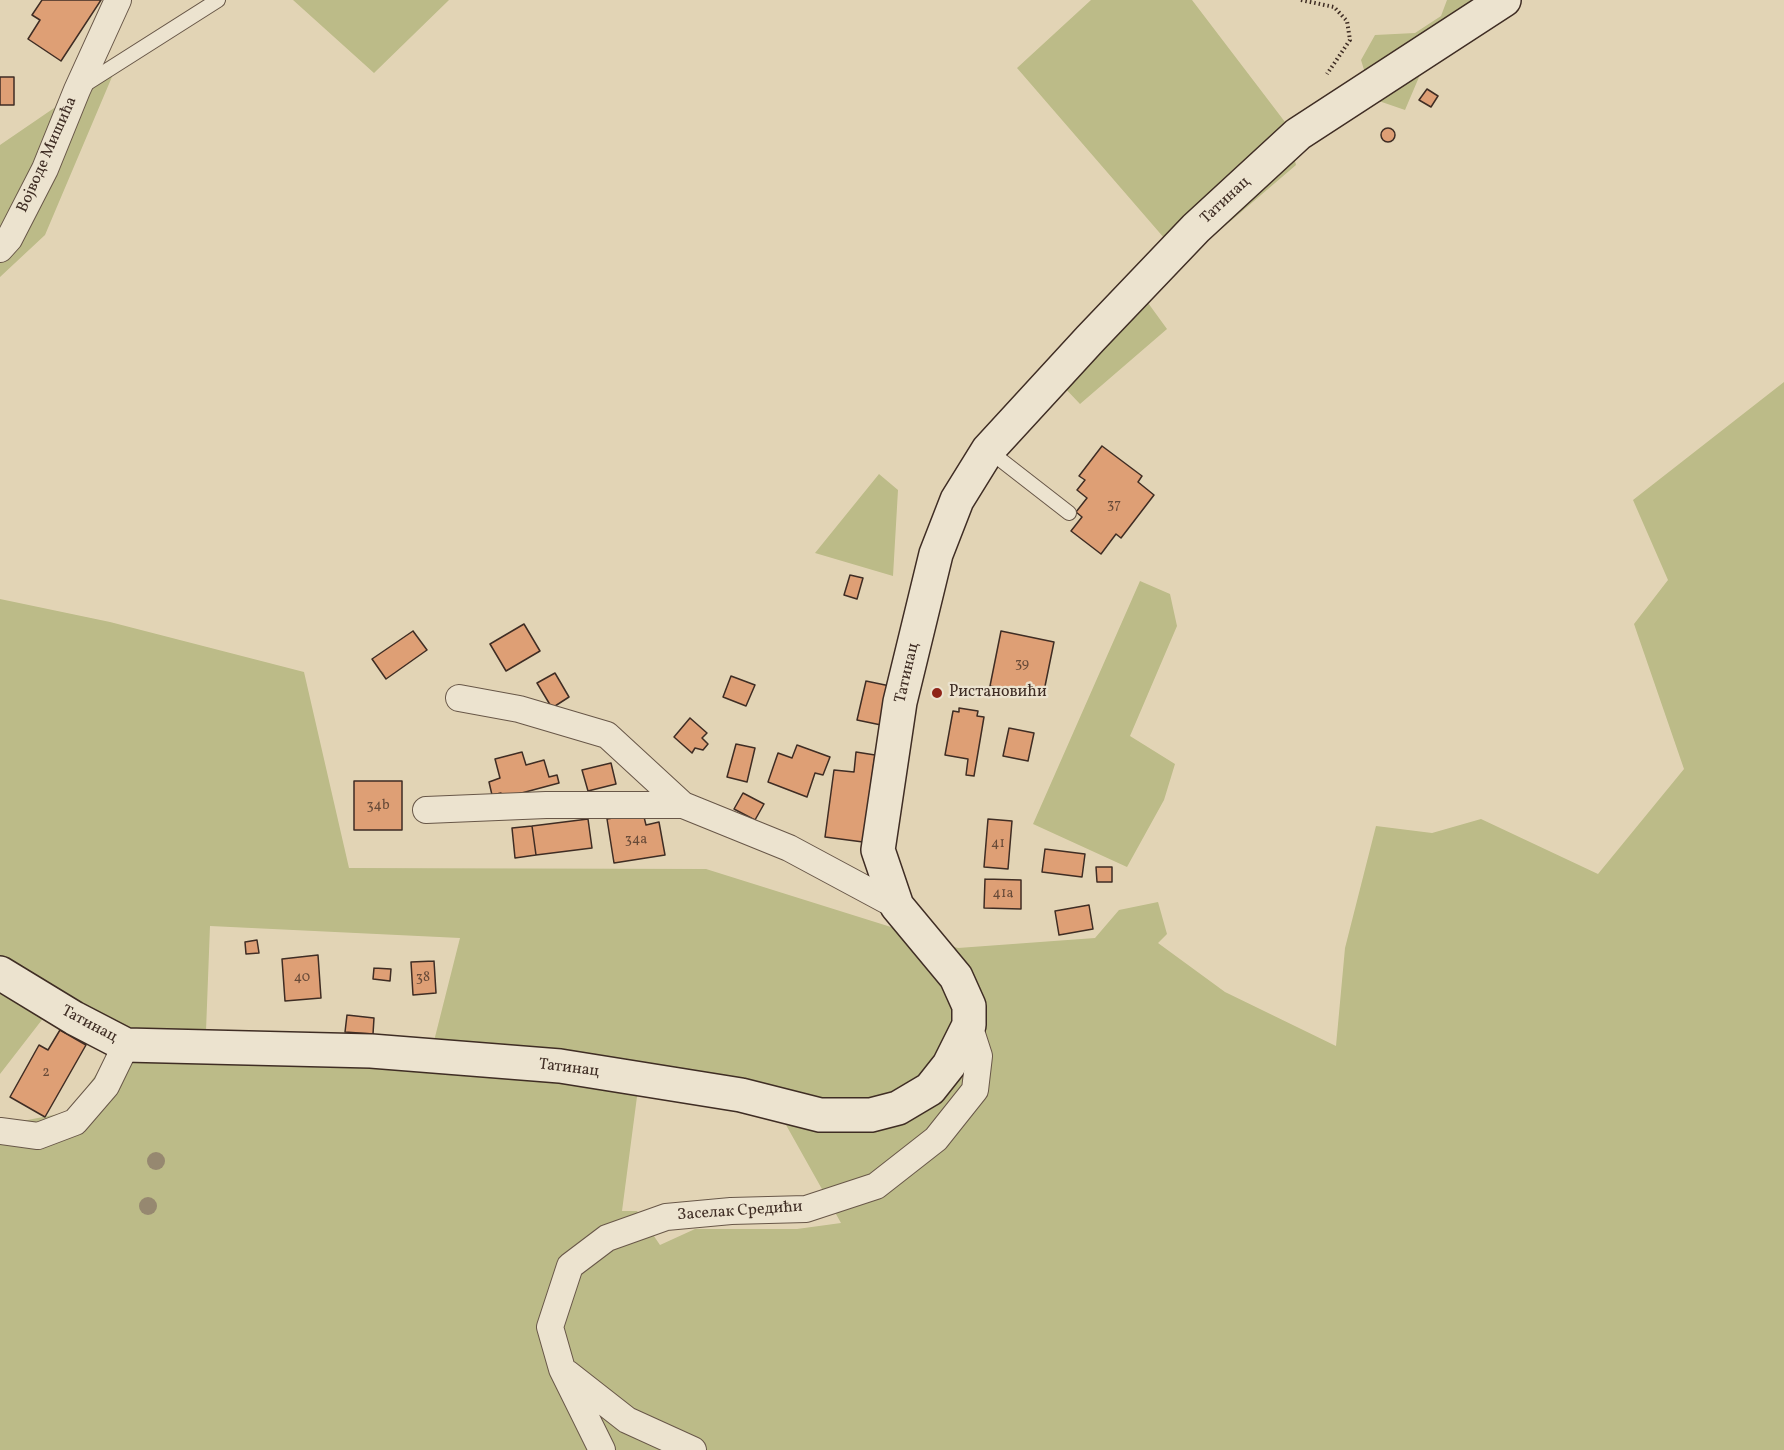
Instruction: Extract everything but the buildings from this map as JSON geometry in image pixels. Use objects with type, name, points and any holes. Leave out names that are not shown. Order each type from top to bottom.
[{"type":"street","name":"Војводе Мишића","points":[[0,249],[9,240],[45,169],[77,90],[118,0]]},
{"type":"street","name":"Татинац","points":[[0,973],[74,1018],[126,1045],[371,1051],[560,1066],[741,1095],[820,1115],[871,1115],[898,1108],[930,1089],[949,1065],[969,1025],[969,1006],[956,977],[897,906],[878,850],[900,702],[936,554],[957,500],[988,450],[1090,339],[1196,228],[1298,134],[1504,0]]},
{"type":"street","name":"Татинац","points":[[459,698],[519,709],[607,735],[684,805],[789,848],[897,906]]},
{"type":"street","name":"Татинац","points":[[426,810],[546,805],[684,805]]},
{"type":"street","name":"Заселак Средићи","points":[[602,1450],[562,1369],[550,1327],[570,1266],[607,1238],[666,1217],[731,1211],[806,1209],[876,1186],[936,1139],[975,1090],[979,1056],[969,1025]]},
{"type":"street","points":[[0,1131],[38,1136],[75,1122],[106,1086],[126,1045]]},
{"type":"street","points":[[562,1369],[627,1420],[693,1450]]},
{"type":"lane","name":"Војводе Мишића","points":[[77,90],[218,0]]},
{"type":"lane","points":[[988,450],[1069,513]]},
{"type":"path","points":[[1301,0],[1334,7],[1347,21],[1350,40],[1327,76]]},
{"type":"shaded area","points":[[293,0],[449,0],[374,73]]},
{"type":"shaded area","points":[[1091,0],[1192,0],[1285,122],[1296,165],[1184,261],[1017,68]]},
{"type":"shaded area","points":[[1447,0],[1511,0],[1425,63],[1405,110],[1373,99],[1361,60],[1375,35],[1415,33],[1441,16]]},
{"type":"shaded area","points":[[117,65],[45,235],[0,277],[0,145]]},
{"type":"shaded area","points":[[1143,296],[1167,329],[1080,404],[1061,384]]},
{"type":"shaded area","points":[[1784,382],[1784,1450],[0,1450],[0,1117],[12,1123],[69,1112],[110,1055],[48,1012],[0,1074],[0,599],[110,622],[304,672],[349,868],[706,869],[958,948],[1095,938],[1119,910],[1158,902],[1167,934],[1158,943],[1225,992],[1336,1046],[1345,948],[1376,826],[1432,833],[1481,819],[1598,874],[1684,769],[1634,624],[1668,580],[1633,500]],"holes":[[[210,926],[460,938],[434,1041],[206,1031]],[[638,1089],[781,1116],[841,1223],[797,1229],[695,1229],[660,1245],[637,1211],[622,1211]]]},
{"type":"shaded area","points":[[879,474],[898,490],[893,576],[815,553]]},
{"type":"shaded area","points":[[1140,581],[1170,594],[1177,626],[1130,736],[1175,764],[1164,800],[1127,867],[1033,824]]},
{"type":"place","name":"Ристановићи","points":[[937,693]]}]
